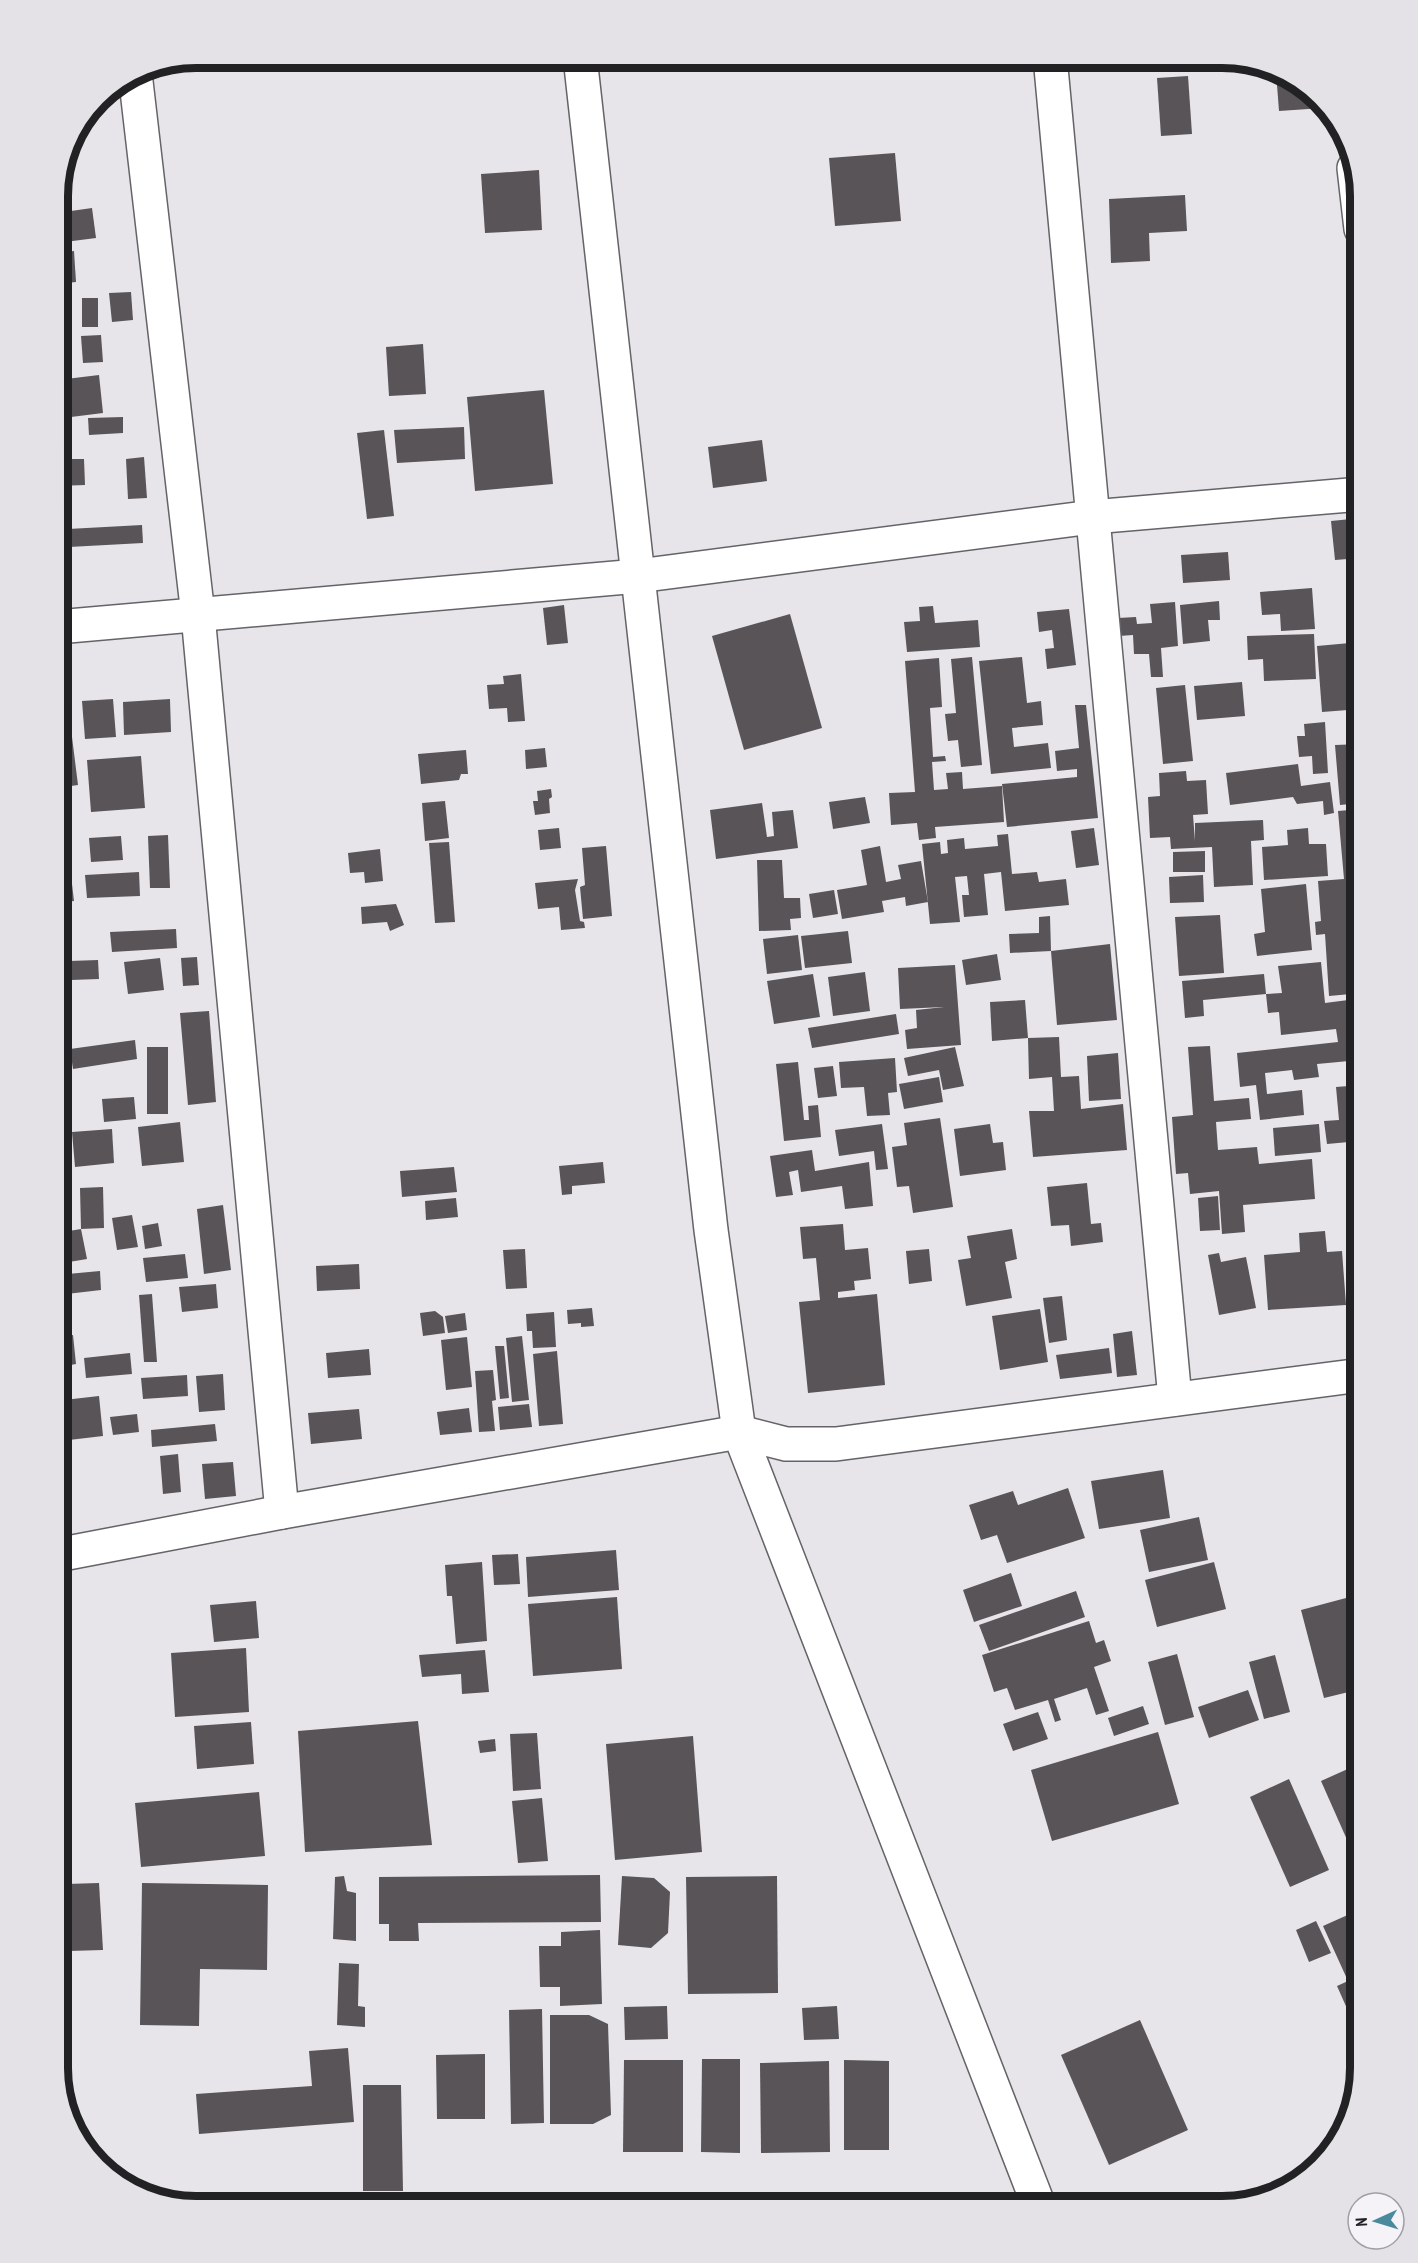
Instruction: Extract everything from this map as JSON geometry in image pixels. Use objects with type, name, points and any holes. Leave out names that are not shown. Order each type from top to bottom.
[{"type":"street","points":[[581,68],[711,1230],[739,1432],[1035,2196]]},
{"type":"street","points":[[1051,68],[1175,1399]]},
{"type":"street","points":[[136,83],[198,615],[282,1512]]},
{"type":"street","points":[[68,626],[638,576],[1092,517],[1350,495]]},
{"type":"street","points":[[68,1553],[282,1512],[739,1432],[786,1444],[836,1444],[1350,1376]]},
{"type":"building","points":[[1188,76],[1192,134],[1161,136],[1157,78]]},
{"type":"building","points":[[1277,80],[1307,99],[1316,108],[1279,111]]},
{"type":"building","points":[[895,153],[901,221],[835,226],[829,158]]},
{"type":"building","points":[[539,170],[542,230],[485,233],[481,174]]},
{"type":"building","points":[[1185,195],[1187,231],[1149,233],[1150,261],[1111,263],[1109,199]]},
{"type":"building","points":[[92,208],[96,238],[68,242],[68,211]]},
{"type":"building","points":[[74,251],[76,282],[68,283],[68,252]]},
{"type":"building","points":[[131,292],[133,320],[112,322],[109,293]]},
{"type":"building","points":[[82,298],[98,298],[98,327],[82,327]]},
{"type":"building","points":[[101,335],[103,362],[83,363],[81,336]]},
{"type":"building","points":[[423,344],[426,394],[389,396],[386,347]]},
{"type":"building","points":[[99,375],[103,413],[71,417],[68,379]]},
{"type":"building","points":[[544,390],[553,484],[475,491],[467,397]]},
{"type":"building","points":[[123,417],[123,433],[89,435],[88,418]]},
{"type":"building","points":[[464,427],[465,459],[397,463],[394,430]]},
{"type":"building","points":[[384,430],[394,516],[367,519],[357,433]]},
{"type":"building","points":[[762,440],[767,481],[713,488],[708,447]]},
{"type":"building","points":[[144,457],[147,498],[128,499],[126,459]]},
{"type":"building","points":[[68,459],[84,459],[85,485],[68,486]]},
{"type":"building","points":[[1350,519],[1350,559],[1335,560],[1331,521]]},
{"type":"building","points":[[142,525],[143,543],[69,547],[68,529]]},
{"type":"building","points":[[1228,552],[1230,580],[1183,583],[1181,555]]},
{"type":"building","points":[[1312,588],[1315,629],[1281,631],[1280,614],[1262,615],[1260,592]]},
{"type":"building","points":[[1219,601],[1220,620],[1208,620],[1210,641],[1183,644],[1180,605]]},
{"type":"building","points":[[1175,602],[1178,646],[1161,648],[1163,677],[1151,677],[1149,654],[1134,654],[1133,635],[1119,636],[1118,618],[1136,617],[1137,624],[1152,623],[1150,604]]},
{"type":"building","points":[[564,605],[568,643],[547,645],[543,608]]},
{"type":"building","points":[[933,606],[935,623],[978,620],[980,647],[907,652],[904,622],[920,621],[919,607]]},
{"type":"building","points":[[1069,609],[1076,665],[1047,669],[1045,649],[1054,648],[1052,630],[1039,632],[1037,612]]},
{"type":"building","points":[[790,614],[822,728],[744,750],[712,636]]},
{"type":"building","points":[[1314,634],[1316,679],[1264,681],[1263,659],[1248,660],[1247,636]]},
{"type":"building","points":[[1350,643],[1350,710],[1322,712],[1317,646]]},
{"type":"building","points":[[972,657],[982,765],[961,767],[958,740],[948,741],[945,714],[956,713],[951,659]]},
{"type":"building","points":[[1022,657],[1027,703],[1041,701],[1043,725],[1012,728],[1014,747],[1048,743],[1051,768],[991,774],[979,661]]},
{"type":"building","points":[[939,658],[942,707],[930,708],[933,757],[945,756],[946,761],[932,762],[934,790],[948,789],[946,773],[962,772],[963,789],[1002,786],[1004,822],[935,827],[936,838],[919,840],[917,823],[891,825],[889,793],[915,792],[905,661]]},
{"type":"building","points":[[521,674],[525,721],[508,722],[507,708],[489,709],[487,685],[504,684],[503,676]]},
{"type":"building","points":[[1242,682],[1245,716],[1197,720],[1194,686]]},
{"type":"building","points":[[1185,685],[1193,761],[1163,764],[1156,688]]},
{"type":"building","points":[[113,699],[116,737],[85,739],[82,701]]},
{"type":"building","points":[[170,699],[171,732],[124,735],[123,702]]},
{"type":"building","points":[[1075,705],[1086,705],[1098,818],[1007,827],[1002,784],[1077,777],[1077,769],[1057,771],[1055,751],[1079,748]]},
{"type":"building","points":[[1325,722],[1328,773],[1313,774],[1312,756],[1299,757],[1297,736],[1305,736],[1304,724]]},
{"type":"building","points":[[68,737],[72,737],[78,785],[68,786]]},
{"type":"building","points":[[1350,744],[1350,804],[1340,805],[1335,745]]},
{"type":"building","points":[[545,748],[547,767],[526,769],[525,750]]},
{"type":"building","points":[[466,750],[468,774],[461,774],[459,780],[421,784],[418,754]]},
{"type":"building","points":[[141,756],[145,808],[91,812],[87,760]]},
{"type":"building","points":[[1298,764],[1301,786],[1330,782],[1334,813],[1324,815],[1323,801],[1297,804],[1293,797],[1230,805],[1226,773]]},
{"type":"building","points":[[1186,771],[1187,781],[1206,780],[1208,814],[1193,815],[1195,841],[1195,823],[1263,820],[1264,840],[1251,841],[1253,885],[1214,887],[1212,847],[1171,849],[1170,837],[1150,838],[1148,797],[1160,796],[1159,773]]},
{"type":"building","points":[[551,789],[550,813],[535,815],[533,801],[538,801],[537,791]]},
{"type":"building","points":[[865,797],[870,823],[833,829],[829,802]]},
{"type":"building","points":[[445,801],[449,838],[425,841],[422,803]]},
{"type":"building","points":[[762,803],[767,837],[774,836],[772,812],[793,810],[798,848],[716,859],[710,810]]},
{"type":"building","points":[[1350,810],[1350,935],[1346,892],[1350,994],[1329,996],[1325,934],[1316,935],[1315,922],[1321,921],[1318,881],[1344,879],[1338,811]]},
{"type":"building","points":[[559,828],[561,848],[540,850],[538,830]]},
{"type":"building","points":[[1094,828],[1099,865],[1076,868],[1071,831]]},
{"type":"building","points":[[1308,828],[1309,844],[1326,844],[1328,876],[1264,880],[1262,847],[1288,845],[1287,830]]},
{"type":"building","points":[[1008,834],[1012,874],[1037,872],[1039,882],[1066,879],[1069,905],[1005,911],[1001,872],[984,874],[988,915],[964,917],[962,895],[969,895],[967,876],[955,877],[960,922],[930,924],[922,844],[940,842],[941,854],[948,853],[947,840],[964,838],[965,849],[998,846],[997,835]]},
{"type":"building","points":[[168,835],[170,888],[150,888],[148,836]]},
{"type":"building","points":[[121,836],[123,860],[91,862],[89,838]]},
{"type":"building","points":[[449,842],[455,922],[435,923],[429,843]]},
{"type":"building","points":[[606,846],[612,916],[583,919],[580,887],[585,885],[582,848]]},
{"type":"building","points":[[880,846],[886,882],[901,879],[898,865],[921,861],[928,902],[906,906],[905,897],[882,901],[884,912],[842,919],[837,890],[867,885],[861,850]]},
{"type":"building","points":[[380,849],[383,881],[365,883],[364,872],[350,873],[348,853]]},
{"type":"building","points":[[1205,851],[1205,872],[1173,872],[1173,852]]},
{"type":"building","points":[[757,860],[782,860],[784,898],[800,898],[801,918],[790,919],[791,930],[759,931]]},
{"type":"building","points":[[139,872],[140,896],[87,898],[85,875]]},
{"type":"building","points":[[1203,875],[1204,902],[1170,903],[1169,877]]},
{"type":"building","points":[[578,879],[575,890],[580,921],[584,922],[585,928],[561,930],[559,907],[538,909],[535,883]]},
{"type":"building","points":[[68,884],[72,884],[74,901],[68,902]]},
{"type":"building","points":[[1306,884],[1312,950],[1257,956],[1254,934],[1265,932],[1261,889]]},
{"type":"building","points":[[834,890],[838,914],[813,918],[809,894]]},
{"type":"building","points":[[396,904],[404,925],[390,931],[387,922],[362,924],[361,907]]},
{"type":"building","points":[[1220,915],[1224,973],[1179,976],[1175,917]]},
{"type":"building","points":[[1050,916],[1051,951],[1010,953],[1009,934],[1039,933],[1039,917]]},
{"type":"building","points":[[176,929],[177,948],[112,952],[110,932]]},
{"type":"building","points":[[848,931],[852,963],[805,968],[801,936]]},
{"type":"building","points":[[798,935],[802,970],[767,974],[763,939]]},
{"type":"building","points":[[1110,944],[1117,1020],[1057,1025],[1051,951]]},
{"type":"building","points":[[997,954],[1001,980],[966,985],[962,960]]},
{"type":"building","points":[[197,957],[199,985],[183,986],[181,958]]},
{"type":"building","points":[[160,958],[164,990],[128,994],[124,962]]},
{"type":"building","points":[[98,960],[99,979],[71,980],[70,961]]},
{"type":"building","points":[[1321,962],[1325,1003],[1350,1000],[1350,1071],[1349,1061],[1317,1064],[1319,1077],[1294,1080],[1292,1070],[1265,1073],[1267,1094],[1302,1090],[1304,1115],[1260,1120],[1256,1085],[1240,1087],[1237,1053],[1338,1042],[1336,1029],[1281,1035],[1279,1012],[1268,1013],[1266,994],[1282,993],[1278,966]]},
{"type":"building","points":[[955,965],[961,1045],[907,1049],[905,1030],[917,1028],[916,1010],[944,1007],[900,1009],[898,968]]},
{"type":"building","points":[[865,972],[870,1011],[833,1016],[828,977]]},
{"type":"building","points":[[813,974],[820,1017],[774,1024],[767,981]]},
{"type":"building","points":[[1264,974],[1266,994],[1203,1000],[1204,1016],[1185,1018],[1182,981]]},
{"type":"building","points":[[1025,1000],[1028,1038],[992,1041],[990,1002]]},
{"type":"building","points":[[209,1011],[216,1102],[188,1105],[180,1013]]},
{"type":"building","points":[[896,1014],[899,1034],[812,1048],[808,1028]]},
{"type":"building","points":[[1059,1037],[1061,1077],[1079,1076],[1081,1109],[1123,1104],[1127,1150],[1033,1157],[1029,1111],[1054,1111],[1052,1077],[1029,1079],[1028,1038]]},
{"type":"building","points":[[135,1040],[137,1059],[73,1069],[70,1049]]},
{"type":"building","points":[[1210,1046],[1214,1101],[1249,1098],[1251,1119],[1216,1122],[1218,1150],[1257,1147],[1259,1164],[1312,1159],[1315,1199],[1243,1205],[1245,1232],[1222,1234],[1219,1191],[1190,1194],[1188,1173],[1176,1174],[1172,1117],[1193,1115],[1188,1047]]},
{"type":"building","points":[[147,1047],[168,1047],[168,1114],[147,1114]]},
{"type":"building","points":[[955,1047],[964,1086],[943,1090],[939,1070],[908,1076],[904,1058]]},
{"type":"building","points":[[1118,1053],[1121,1099],[1089,1101],[1087,1056]]},
{"type":"building","points":[[895,1058],[897,1092],[888,1093],[890,1115],[867,1116],[864,1087],[841,1088],[839,1062]]},
{"type":"building","points":[[798,1062],[804,1120],[809,1120],[808,1106],[818,1105],[821,1137],[784,1141],[776,1064]]},
{"type":"building","points":[[833,1066],[837,1096],[818,1098],[814,1068]]},
{"type":"building","points":[[939,1077],[943,1102],[904,1109],[899,1084]]},
{"type":"building","points":[[1350,1086],[1350,1149],[1349,1142],[1327,1144],[1324,1121],[1339,1120],[1336,1087]]},
{"type":"building","points":[[134,1097],[136,1119],[104,1122],[102,1099]]},
{"type":"building","points":[[940,1118],[953,1207],[913,1213],[909,1186],[897,1187],[892,1147],[907,1145],[904,1123]]},
{"type":"building","points":[[180,1122],[184,1162],[142,1166],[138,1127]]},
{"type":"building","points":[[882,1124],[888,1169],[876,1170],[874,1151],[839,1156],[835,1130]]},
{"type":"building","points":[[990,1124],[993,1143],[1003,1142],[1006,1170],[960,1176],[954,1129]]},
{"type":"building","points":[[1319,1124],[1321,1152],[1275,1156],[1273,1128]]},
{"type":"building","points":[[112,1129],[114,1163],[75,1167],[72,1132]]},
{"type":"building","points":[[812,1150],[815,1171],[869,1162],[873,1206],[845,1209],[842,1186],[801,1192],[798,1170],[789,1172],[793,1195],[776,1197],[770,1156]]},
{"type":"building","points":[[603,1162],[605,1183],[572,1186],[572,1194],[562,1195],[559,1166]]},
{"type":"building","points":[[454,1167],[457,1192],[402,1197],[400,1171]]},
{"type":"building","points":[[1087,1183],[1091,1224],[1101,1223],[1103,1242],[1071,1246],[1069,1225],[1051,1226],[1047,1187]]},
{"type":"building","points":[[103,1187],[104,1228],[81,1229],[80,1188]]},
{"type":"building","points":[[1218,1196],[1220,1230],[1200,1231],[1198,1198]]},
{"type":"building","points":[[456,1198],[458,1217],[426,1220],[425,1201]]},
{"type":"building","points":[[223,1205],[231,1270],[204,1274],[197,1209]]},
{"type":"building","points":[[132,1215],[138,1247],[117,1250],[112,1218]]},
{"type":"building","points":[[158,1223],[162,1246],[145,1249],[142,1226]]},
{"type":"building","points":[[843,1224],[845,1250],[868,1248],[871,1279],[854,1281],[855,1290],[838,1292],[838,1298],[877,1294],[885,1385],[808,1393],[799,1302],[820,1300],[816,1258],[803,1259],[800,1227]]},
{"type":"building","points":[[81,1229],[87,1259],[68,1262],[68,1231]]},
{"type":"building","points":[[1012,1229],[1017,1259],[1005,1262],[1012,1298],[966,1306],[958,1260],[971,1258],[967,1236]]},
{"type":"building","points":[[1325,1231],[1327,1252],[1342,1251],[1346,1305],[1268,1310],[1264,1255],[1300,1252],[1299,1233]]},
{"type":"building","points":[[525,1249],[527,1288],[506,1289],[503,1250]]},
{"type":"building","points":[[929,1249],[932,1281],[909,1284],[906,1251]]},
{"type":"building","points":[[1219,1253],[1221,1262],[1246,1257],[1256,1308],[1219,1315],[1208,1255]]},
{"type":"building","points":[[185,1254],[188,1278],[146,1282],[143,1258]]},
{"type":"building","points":[[359,1264],[360,1289],[317,1291],[316,1266]]},
{"type":"building","points":[[100,1271],[101,1290],[68,1294],[68,1274]]},
{"type":"building","points":[[216,1284],[218,1308],[182,1312],[179,1287]]},
{"type":"building","points":[[152,1294],[157,1362],[144,1362],[139,1295]]},
{"type":"building","points":[[1062,1296],[1067,1340],[1049,1343],[1043,1298]]},
{"type":"building","points":[[68,1303],[71,1303],[71,1318],[68,1318]]},
{"type":"building","points":[[592,1308],[594,1326],[581,1327],[581,1323],[568,1324],[567,1310]]},
{"type":"building","points":[[1040,1309],[1048,1362],[1000,1370],[992,1316]]},
{"type":"building","points":[[435,1311],[443,1317],[445,1333],[423,1336],[420,1313]]},
{"type":"building","points":[[554,1312],[556,1347],[533,1348],[532,1331],[527,1331],[526,1314]]},
{"type":"building","points":[[465,1313],[467,1330],[448,1333],[445,1316]]},
{"type":"building","points":[[1132,1331],[1137,1375],[1117,1377],[1113,1334]]},
{"type":"building","points":[[73,1335],[76,1364],[68,1366],[68,1336]]},
{"type":"building","points":[[522,1336],[529,1400],[512,1402],[506,1338]]},
{"type":"building","points":[[467,1337],[472,1387],[446,1390],[441,1340]]},
{"type":"building","points":[[495,1346],[504,1346],[509,1398],[500,1399]]},
{"type":"building","points":[[1109,1348],[1112,1373],[1060,1379],[1056,1355]]},
{"type":"building","points":[[369,1349],[371,1375],[328,1378],[326,1353]]},
{"type":"building","points":[[557,1351],[563,1424],[539,1426],[533,1354]]},
{"type":"building","points":[[130,1353],[132,1374],[86,1378],[84,1358]]},
{"type":"building","points":[[493,1370],[496,1400],[492,1401],[495,1431],[479,1432],[475,1371]]},
{"type":"building","points":[[223,1374],[225,1410],[199,1412],[196,1376]]},
{"type":"building","points":[[187,1375],[188,1396],[143,1399],[141,1378]]},
{"type":"building","points":[[99,1396],[103,1436],[69,1440],[68,1400]]},
{"type":"building","points":[[529,1404],[532,1427],[500,1430],[498,1407]]},
{"type":"building","points":[[469,1408],[472,1432],[440,1435],[437,1412]]},
{"type":"building","points":[[359,1409],[362,1439],[311,1444],[308,1413]]},
{"type":"building","points":[[137,1414],[139,1432],[113,1435],[110,1417]]},
{"type":"building","points":[[215,1424],[217,1441],[152,1447],[151,1430]]},
{"type":"building","points":[[178,1454],[181,1492],[163,1494],[160,1456]]},
{"type":"building","points":[[233,1462],[236,1496],[205,1499],[202,1464]]},
{"type":"building","points":[[1163,1470],[1170,1518],[1099,1529],[1091,1481]]},
{"type":"building","points":[[1068,1488],[1085,1538],[1007,1563],[997,1535],[981,1540],[969,1505],[1013,1491],[1018,1505]]},
{"type":"building","points":[[1199,1517],[1208,1560],[1149,1572],[1140,1530]]},
{"type":"building","points":[[616,1550],[619,1590],[528,1597],[526,1557]]},
{"type":"building","points":[[518,1554],[520,1584],[494,1585],[492,1555]]},
{"type":"building","points":[[482,1562],[487,1641],[456,1644],[452,1596],[447,1596],[445,1565]]},
{"type":"building","points":[[1214,1562],[1226,1609],[1157,1627],[1145,1580]]},
{"type":"building","points":[[1011,1573],[1022,1606],[974,1622],[963,1590]]},
{"type":"building","points":[[1076,1591],[1085,1617],[989,1651],[979,1625]]},
{"type":"building","points":[[617,1597],[622,1669],[533,1676],[528,1604]]},
{"type":"building","points":[[1350,1597],[1350,1692],[1324,1698],[1301,1610]]},
{"type":"building","points":[[256,1601],[259,1638],[214,1642],[210,1605]]},
{"type":"building","points":[[1089,1621],[1096,1643],[1104,1640],[1111,1661],[1094,1667],[1109,1711],[1096,1715],[1087,1688],[1054,1699],[1061,1720],[1055,1722],[1048,1700],[1015,1710],[1007,1688],[994,1692],[982,1655]]},
{"type":"building","points":[[246,1648],[249,1712],[175,1717],[171,1653]]},
{"type":"building","points":[[485,1650],[489,1692],[462,1694],[461,1674],[422,1677],[419,1655]]},
{"type":"building","points":[[1177,1654],[1194,1717],[1165,1725],[1148,1662]]},
{"type":"building","points":[[1275,1655],[1290,1712],[1264,1719],[1249,1662]]},
{"type":"building","points":[[1248,1690],[1259,1720],[1209,1738],[1198,1707]]},
{"type":"building","points":[[1143,1706],[1149,1724],[1114,1736],[1108,1718]]},
{"type":"building","points":[[1038,1712],[1048,1739],[1013,1751],[1003,1724]]},
{"type":"building","points":[[418,1721],[432,1845],[305,1852],[298,1731]]},
{"type":"building","points":[[251,1722],[254,1764],[197,1769],[194,1726]]},
{"type":"building","points":[[1158,1732],[1179,1804],[1052,1841],[1031,1770]]},
{"type":"building","points":[[537,1733],[541,1789],[513,1791],[510,1734]]},
{"type":"building","points":[[693,1736],[702,1852],[615,1860],[606,1744]]},
{"type":"building","points":[[495,1739],[496,1751],[480,1753],[478,1741]]},
{"type":"building","points":[[1350,1768],[1350,1846],[1321,1781]]},
{"type":"building","points":[[1289,1779],[1329,1870],[1290,1887],[1250,1797]]},
{"type":"building","points":[[259,1792],[265,1856],[141,1867],[135,1803]]},
{"type":"building","points":[[542,1798],[548,1861],[518,1863],[512,1801]]},
{"type":"building","points":[[600,1875],[601,1922],[418,1923],[419,1941],[389,1941],[389,1924],[379,1924],[379,1877]]},
{"type":"building","points":[[344,1876],[347,1891],[356,1893],[356,1941],[333,1939],[335,1877]]},
{"type":"building","points":[[622,1876],[654,1878],[670,1892],[668,1933],[651,1948],[618,1945]]},
{"type":"building","points":[[777,1876],[778,1993],[688,1994],[686,1877]]},
{"type":"building","points":[[99,1883],[103,1950],[69,1951],[68,1884]]},
{"type":"building","points":[[142,1883],[268,1885],[267,1970],[200,1969],[199,2026],[140,2025]]},
{"type":"building","points":[[1350,1914],[1350,2015],[1337,1986],[1348,1981],[1323,1926]]},
{"type":"building","points":[[1316,1921],[1331,1953],[1309,1962],[1296,1930]]},
{"type":"building","points":[[600,1930],[602,2004],[560,2006],[560,1987],[540,1987],[539,1946],[561,1946],[561,1932]]},
{"type":"building","points":[[339,1963],[359,1964],[358,2006],[365,2007],[365,2027],[337,2025]]},
{"type":"building","points":[[667,2006],[668,2039],[625,2040],[624,2007]]},
{"type":"building","points":[[837,2006],[839,2039],[804,2040],[802,2008]]},
{"type":"building","points":[[542,2009],[544,2123],[511,2124],[509,2010]]},
{"type":"building","points":[[550,2015],[589,2015],[608,2024],[611,2115],[593,2124],[550,2124]]},
{"type":"building","points":[[1140,2020],[1188,2130],[1109,2165],[1061,2055]]},
{"type":"building","points":[[348,2048],[354,2122],[199,2134],[196,2094],[312,2086],[309,2051]]},
{"type":"building","points":[[485,2054],[485,2119],[437,2119],[436,2055]]},
{"type":"building","points":[[702,2059],[740,2059],[740,2153],[701,2152]]},
{"type":"building","points":[[624,2060],[683,2060],[683,2152],[623,2152]]},
{"type":"building","points":[[844,2060],[889,2061],[889,2150],[844,2150]]},
{"type":"building","points":[[829,2061],[830,2152],[761,2153],[760,2063]]},
{"type":"building","points":[[363,2085],[401,2085],[403,2191],[363,2191]]}]
